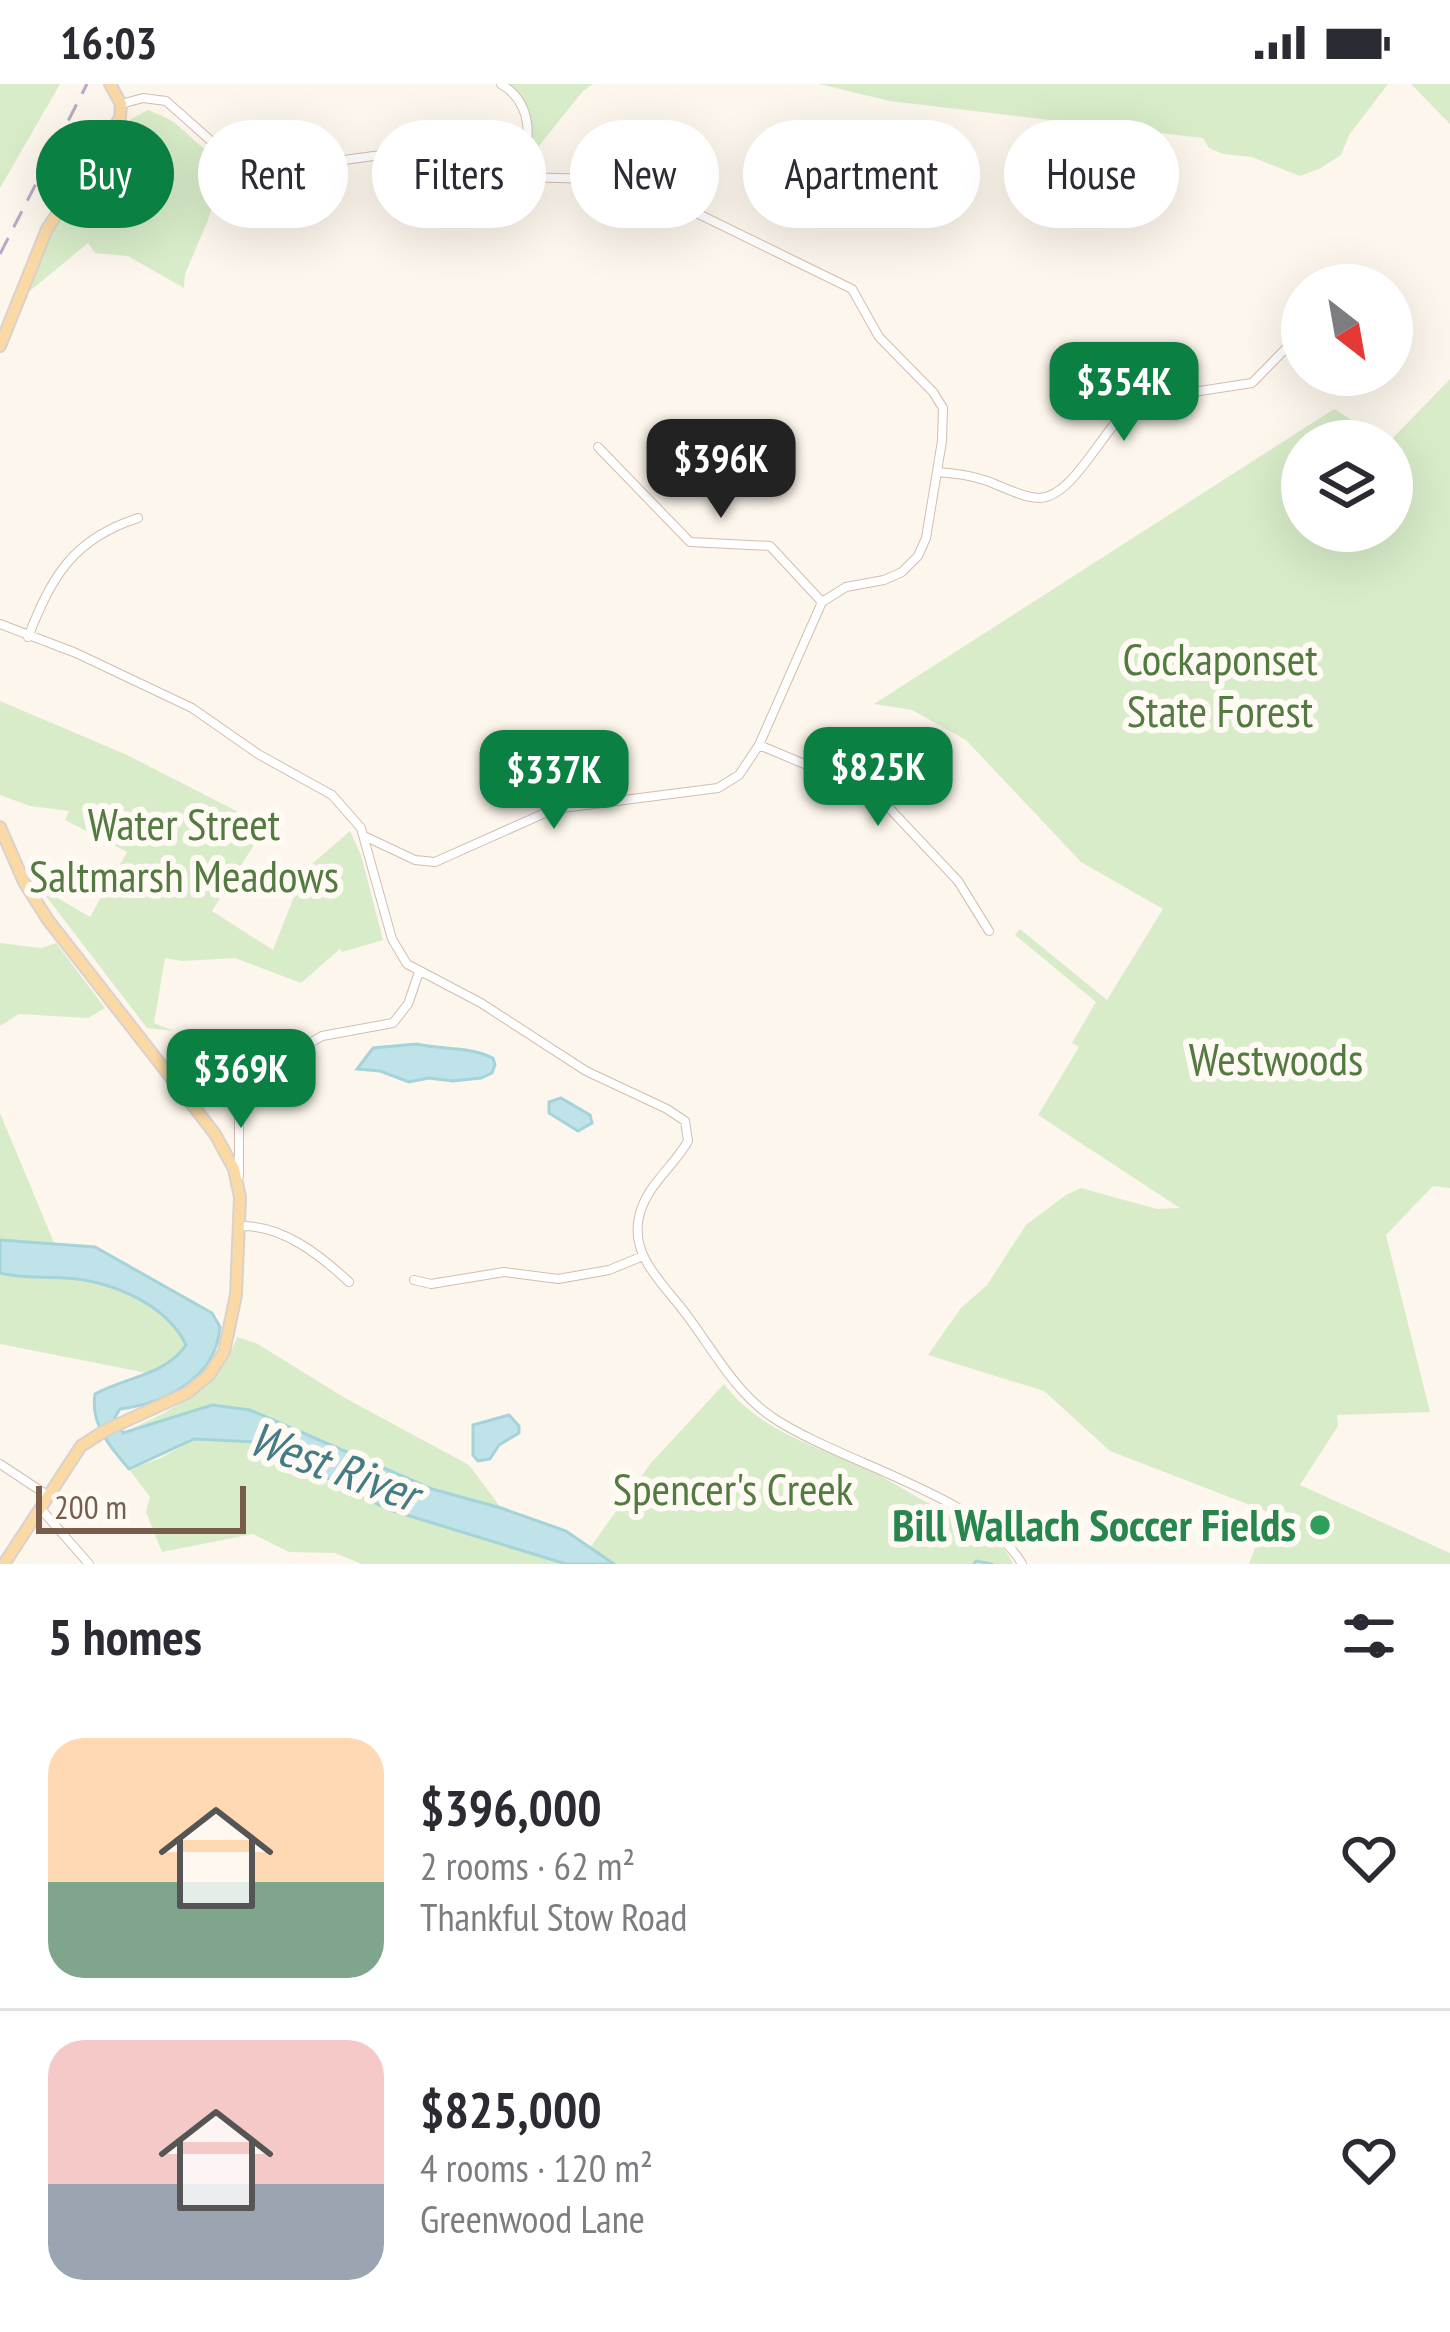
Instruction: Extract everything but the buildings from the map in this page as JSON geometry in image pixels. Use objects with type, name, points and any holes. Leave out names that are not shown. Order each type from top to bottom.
[{"type":"main road","points":[[0,346],[47,230],[116,125],[121,104],[110,84]]},
{"type":"main road","points":[[0,827],[24,882],[48,920],[215,1134],[238,1180],[240,1226],[232,1328],[217,1364],[178,1399],[100,1432],[74,1453],[4,1564]]},
{"type":"street","points":[[501,84],[514,92],[527,120]]},
{"type":"street","points":[[121,104],[143,98],[166,101],[211,140],[249,154],[322,163],[372,156]]},
{"type":"street","points":[[364,836],[415,860],[435,862],[554,809],[718,788],[739,775],[759,745],[822,602],[846,587],[884,580],[910,567],[926,538],[944,415],[940,402],[879,337],[848,285],[634,182],[546,178]]},
{"type":"street","points":[[937,472],[978,477],[1034,498],[1049,496],[1071,481],[1129,406],[1141,400],[1252,383],[1281,353]]},
{"type":"street","points":[[598,447],[689,542],[770,546],[822,602]]},
{"type":"street","points":[[28,637],[71,556],[94,536],[138,518]]},
{"type":"street","points":[[0,624],[76,653],[204,715],[258,754],[332,795],[353,816],[364,836],[395,948],[419,972],[481,1003],[601,1080],[685,1121],[689,1136],[685,1147],[658,1178],[641,1209],[637,1238],[643,1256],[735,1382],[760,1408],[800,1434],[905,1481],[984,1524],[1004,1539],[1022,1564]]},
{"type":"street","points":[[759,745],[876,794],[958,881],[989,931]]},
{"type":"street","points":[[238,1180],[239,1100],[246,1081],[322,1036],[393,1023],[405,1010],[419,972]]},
{"type":"street","points":[[240,1226],[261,1226],[290,1239],[350,1282]]},
{"type":"street","points":[[414,1280],[431,1284],[504,1272],[558,1279],[609,1270],[643,1256]]},
{"type":"street","points":[[0,1464],[46,1496]]},
{"type":"street","points":[[40,1508],[89,1564]]},
{"type":"green space","points":[[0,84],[60,84],[36,120],[0,188]]},
{"type":"green space","points":[[507,84],[593,84],[546,137],[546,120],[529,120]]},
{"type":"green space","points":[[819,84],[1388,84],[1349,135],[1341,155],[1300,176],[1252,157],[1223,154],[1209,148],[1203,138],[1179,135],[1179,120],[1051,120],[890,101]]},
{"type":"green space","points":[[1411,84],[1450,84],[1450,124]]},
{"type":"green space","points":[[148,110],[169,120],[130,120]]},
{"type":"green space","points":[[174,123],[198,143],[198,228],[205,228],[184,288],[128,256],[95,253],[88,243],[25,295],[52,228],[174,228]]},
{"type":"green space","points":[[1450,379],[1450,1188],[1433,1186],[1386,1235],[1430,1412],[1337,1415],[1338,1426],[1300,1485],[1450,1553],[1450,1564],[1249,1564],[1268,1512],[1110,1451],[1044,1391],[928,1355],[961,1308],[987,1285],[1026,1225],[1066,1195],[1081,1188],[1157,1209],[1180,1208],[1038,1115],[1079,1047],[1072,1043],[1096,1002],[1015,935],[1020,929],[1107,1000],[1163,909],[1081,862],[966,740],[912,710],[874,704],[1281,443],[1281,552],[1413,552],[1410,420]]},
{"type":"green space","points":[[1334,409],[1352,420],[1317,420]]},
{"type":"green space","name":"Water Street Saltmarsh Meadows","points":[[0,701],[127,755],[266,826],[212,911],[273,950],[304,871],[350,831],[383,940],[340,949],[301,983],[235,958],[165,958],[154,1023],[174,1031],[147,1028],[39,887],[90,917],[127,852],[65,820],[69,811],[30,806],[0,795]]},
{"type":"green space","points":[[0,943],[41,948],[56,943],[105,1008],[88,1018],[19,1014],[0,1026]]},
{"type":"green space","points":[[0,1113],[55,1245],[0,1240]]},
{"type":"green space","points":[[0,1273],[83,1280],[118,1290],[165,1318],[186,1345],[174,1361],[147,1373],[0,1344]]},
{"type":"green space","points":[[237,1337],[256,1343],[469,1465],[501,1508],[432,1489],[250,1410],[212,1405],[123,1433],[191,1397],[218,1372]]},
{"type":"green space","name":"Spencer's Creek","points":[[724,1384],[756,1415],[794,1438],[875,1473],[978,1529],[999,1544],[1013,1564],[615,1564],[589,1549],[651,1463]]},
{"type":"green space","points":[[194,1439],[258,1442],[469,1532],[566,1564],[362,1564],[335,1553],[289,1552],[253,1534],[162,1552],[146,1512],[150,1497],[129,1469]]},
{"type":"water","points":[[416,1044],[474,1052],[493,1058],[495,1065],[492,1073],[481,1078],[453,1081],[409,1082],[380,1071],[357,1069],[373,1048]]},
{"type":"water","points":[[561,1098],[590,1115],[592,1123],[578,1131],[549,1113],[549,1102]]},
{"type":"water","name":"West River","points":[[0,1240],[95,1247],[212,1313],[220,1327],[216,1345],[199,1374],[171,1394],[120,1409],[115,1417],[123,1433],[212,1405],[250,1410],[432,1489],[566,1531],[614,1564],[566,1564],[387,1509],[258,1442],[194,1439],[129,1469],[99,1425],[95,1394],[157,1369],[186,1345],[165,1317],[118,1289],[83,1280],[0,1273]]},
{"type":"water","points":[[509,1415],[519,1433],[499,1445],[490,1459],[478,1461],[473,1455],[473,1425]]},
{"type":"waterway","points":[[974,1564],[992,1564]]},
{"type":"railway","points":[[0,254],[87,84]]},
{"type":"place","name":"Bill Wallach Soccer Fields","points":[[1320,1525]]},
{"type":"park label","name":"Cockaponset State Forest","points":[[1220,685]]},
{"type":"park label","name":"Westwoods","points":[[1276,1059]]}]
